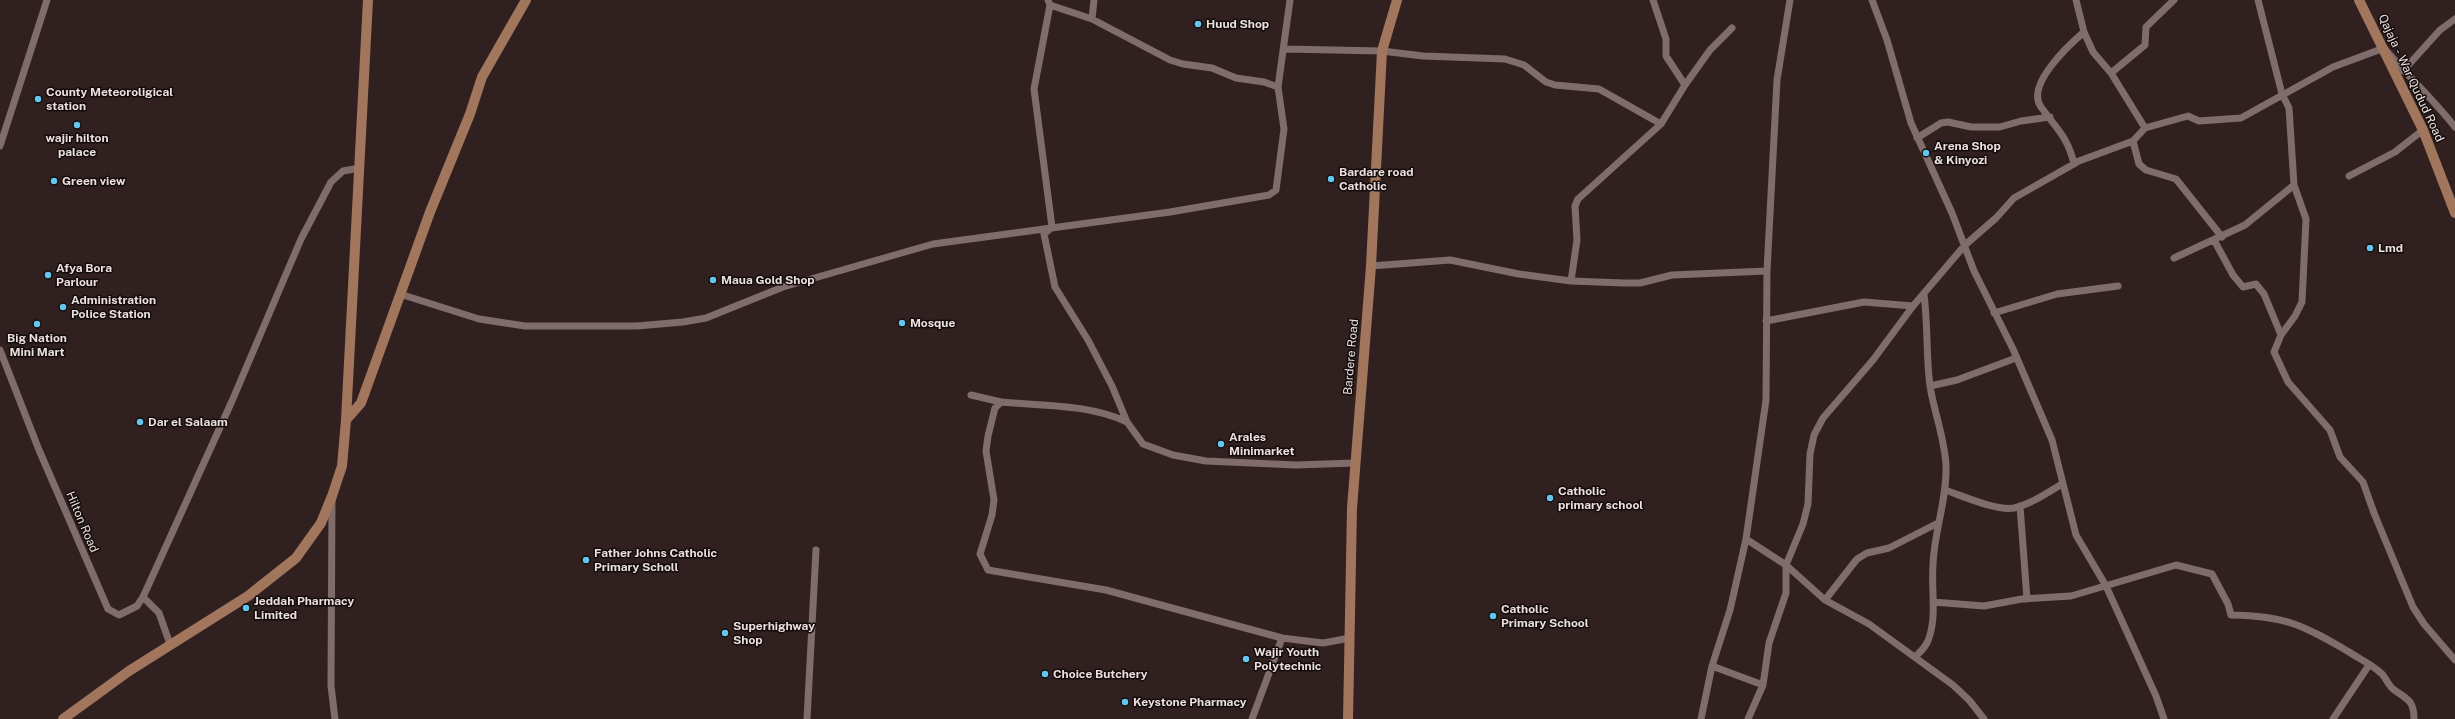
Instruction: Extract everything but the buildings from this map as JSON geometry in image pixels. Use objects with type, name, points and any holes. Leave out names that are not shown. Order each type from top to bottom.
[{"type":"street","points":[[0,146],[47,0]]},
{"type":"street","points":[[63,719],[170,644],[248,596],[296,558],[321,523],[342,466],[346,420],[368,0]]},
{"type":"street","points":[[346,420],[361,403],[452,154],[470,114],[482,77],[526,0]]},
{"type":"street","points":[[1092,19],[1094,0]]},
{"type":"street","points":[[400,294],[479,319],[525,326],[637,326],[683,322],[706,318],[783,287],[933,244],[1170,212],[1269,195],[1276,190],[1284,129],[1278,87],[1290,0]]},
{"type":"street","name":"Bardere Road","points":[[1348,719],[1351,516],[1371,266],[1382,51],[1397,0]]},
{"type":"street","points":[[1652,0],[1666,39],[1666,56],[1685,85]]},
{"type":"street","points":[[1701,719],[1712,666],[1730,610],[1746,539],[1766,400],[1767,271],[1777,80],[1790,0]]},
{"type":"street","points":[[1872,0],[1917,138],[2052,440],[2076,535],[2106,586],[2156,696],[2164,719]]},
{"type":"street","points":[[2076,0],[2084,32],[2093,52],[2111,73],[2145,128]]},
{"type":"street","points":[[2111,73],[2145,46],[2146,27],[2174,0]]},
{"type":"street","points":[[2258,0],[2282,94],[2289,108],[2294,185],[2306,219],[2302,302],[2295,316],[2281,335],[2274,352],[2288,382],[2330,430],[2340,457],[2364,482],[2374,513],[2413,607],[2424,624],[2455,660]]},
{"type":"street","name":"Qajaja - War Qudud Road","points":[[2359,0],[2384,48],[2423,130],[2455,213]]},
{"type":"street","points":[[1052,227],[1034,89],[1049,3],[1092,19],[1170,60],[1183,64],[1212,68],[1236,78],[1264,82],[1278,87]]},
{"type":"street","points":[[2403,71],[2440,30],[2455,19]]},
{"type":"street","points":[[1571,281],[1577,240],[1575,206],[1578,199],[1661,124],[1685,85],[1710,50],[1732,28]]},
{"type":"street","points":[[2074,164],[2070,144],[2040,105],[2041,81],[2072,42],[2084,32]]},
{"type":"street","points":[[1748,719],[1763,685],[1769,643],[1786,593],[1786,565],[1803,524],[1808,504],[1810,454],[1814,435],[1823,418],[1873,360],[1913,306],[1924,295],[1964,245],[1996,218],[2014,198],[2074,164],[2133,142],[2145,128],[2188,116],[2199,121],[2241,118],[2333,67],[2384,48],[2403,71],[2438,105],[2455,127]]},
{"type":"street","points":[[1284,49],[1382,51],[1423,56],[1497,58],[1516,62],[1555,85],[1599,89],[1611,94],[1661,124]]},
{"type":"street","points":[[1917,138],[1941,123],[1948,122],[1971,127],[2000,127],[2021,121],[2050,117]]},
{"type":"street","points":[[2349,176],[2395,152],[2423,130]]},
{"type":"street","points":[[2133,142],[2139,164],[2146,170],[2176,179],[2222,237]]},
{"type":"street","points":[[170,644],[159,613],[143,597],[232,401],[301,239],[331,182],[343,171],[360,168]]},
{"type":"street","points":[[2174,258],[2245,225],[2294,185]]},
{"type":"street","points":[[1052,227],[1044,234],[1055,286],[1112,386],[1128,422],[1143,444],[1173,455],[1206,461],[1296,465],[1356,463]]},
{"type":"street","points":[[2214,240],[2233,275],[2243,287],[2256,284],[2264,294],[2281,335]]},
{"type":"street","points":[[1371,266],[1450,260],[1519,274],[1571,281],[1640,283],[1672,275],[1767,271]]},
{"type":"street","points":[[1994,313],[2057,294],[2118,286]]},
{"type":"street","points":[[1915,658],[1927,645],[1930,637],[1933,602],[1933,566],[1938,524],[1945,490],[1946,464],[1930,386],[1927,318],[1924,295]]},
{"type":"street","points":[[1766,321],[1864,302],[1913,306]]},
{"type":"street","name":"Hilton Road","points":[[0,350],[39,450],[108,609],[119,615],[137,606],[143,597]]},
{"type":"street","points":[[1930,386],[1957,380],[2016,358]]},
{"type":"street","points":[[971,395],[1001,402],[1073,408],[1113,415],[1128,422]]},
{"type":"street","points":[[1001,402],[995,408],[986,452],[994,500],[992,515],[980,554],[988,570],[1106,590],[1282,638],[1323,644],[1350,638]]},
{"type":"street","points":[[1945,490],[1998,507],[2020,506],[2062,484]]},
{"type":"street","points":[[332,496],[331,686],[335,719]]},
{"type":"street","points":[[2020,506],[2027,599]]},
{"type":"street","points":[[1825,600],[1857,558],[1867,553],[1889,548],[1938,524]]},
{"type":"street","points":[[1746,539],[1786,565],[1825,600],[1868,624],[1964,695],[1984,719]]},
{"type":"street","points":[[807,719],[816,550]]},
{"type":"street","points":[[1933,602],[1984,606],[2027,599],[2071,596],[2176,565],[2198,569],[2212,574],[2228,604],[2231,615],[2271,616],[2301,625],[2369,664],[2382,674],[2393,689],[2405,695],[2411,702],[2414,719]]},
{"type":"street","points":[[1252,719],[1282,638]]},
{"type":"street","points":[[2333,719],[2369,664]]},
{"type":"street","points":[[1712,666],[1763,685]]},
{"type":"place","name":"Huud Shop","points":[[1198,24]]},
{"type":"place","name":"County Meteoroligical station","points":[[38,99]]},
{"type":"place","name":"wajir hilton palace","points":[[77,125]]},
{"type":"place","name":"Arena Shop & Kinyozi","points":[[1926,153]]},
{"type":"place","name":"Bardare road Catholic","points":[[1331,179]]},
{"type":"place","name":"Green view","points":[[54,181]]},
{"type":"place","name":"Lmd","points":[[2370,248]]},
{"type":"place","name":"Afya Bora Parlour","points":[[48,275]]},
{"type":"place","name":"Maua Gold Shop","points":[[713,280]]},
{"type":"place","name":"Administration Police Station","points":[[63,307]]},
{"type":"place","name":"Mosque","points":[[902,323]]},
{"type":"place","name":"Big Nation Mini Mart","points":[[37,324]]},
{"type":"place","name":"Dar el Salaam","points":[[140,422]]},
{"type":"place","name":"Arales Minimarket","points":[[1221,444]]},
{"type":"place","name":"Catholic primary school","points":[[1550,498]]},
{"type":"place","name":"Father Johns Catholic Primary Scholl","points":[[586,560]]},
{"type":"place","name":"Jeddah Pharmacy Limited","points":[[246,608]]},
{"type":"place","name":"Catholic Primary School","points":[[1493,616]]},
{"type":"place","name":"Superhighway Shop","points":[[725,633]]},
{"type":"place","name":"Wajir Youth Polytechnic","points":[[1246,659]]},
{"type":"place","name":"Choice Butchery","points":[[1045,674]]},
{"type":"place","name":"Keystone Pharmacy","points":[[1125,702]]}]
